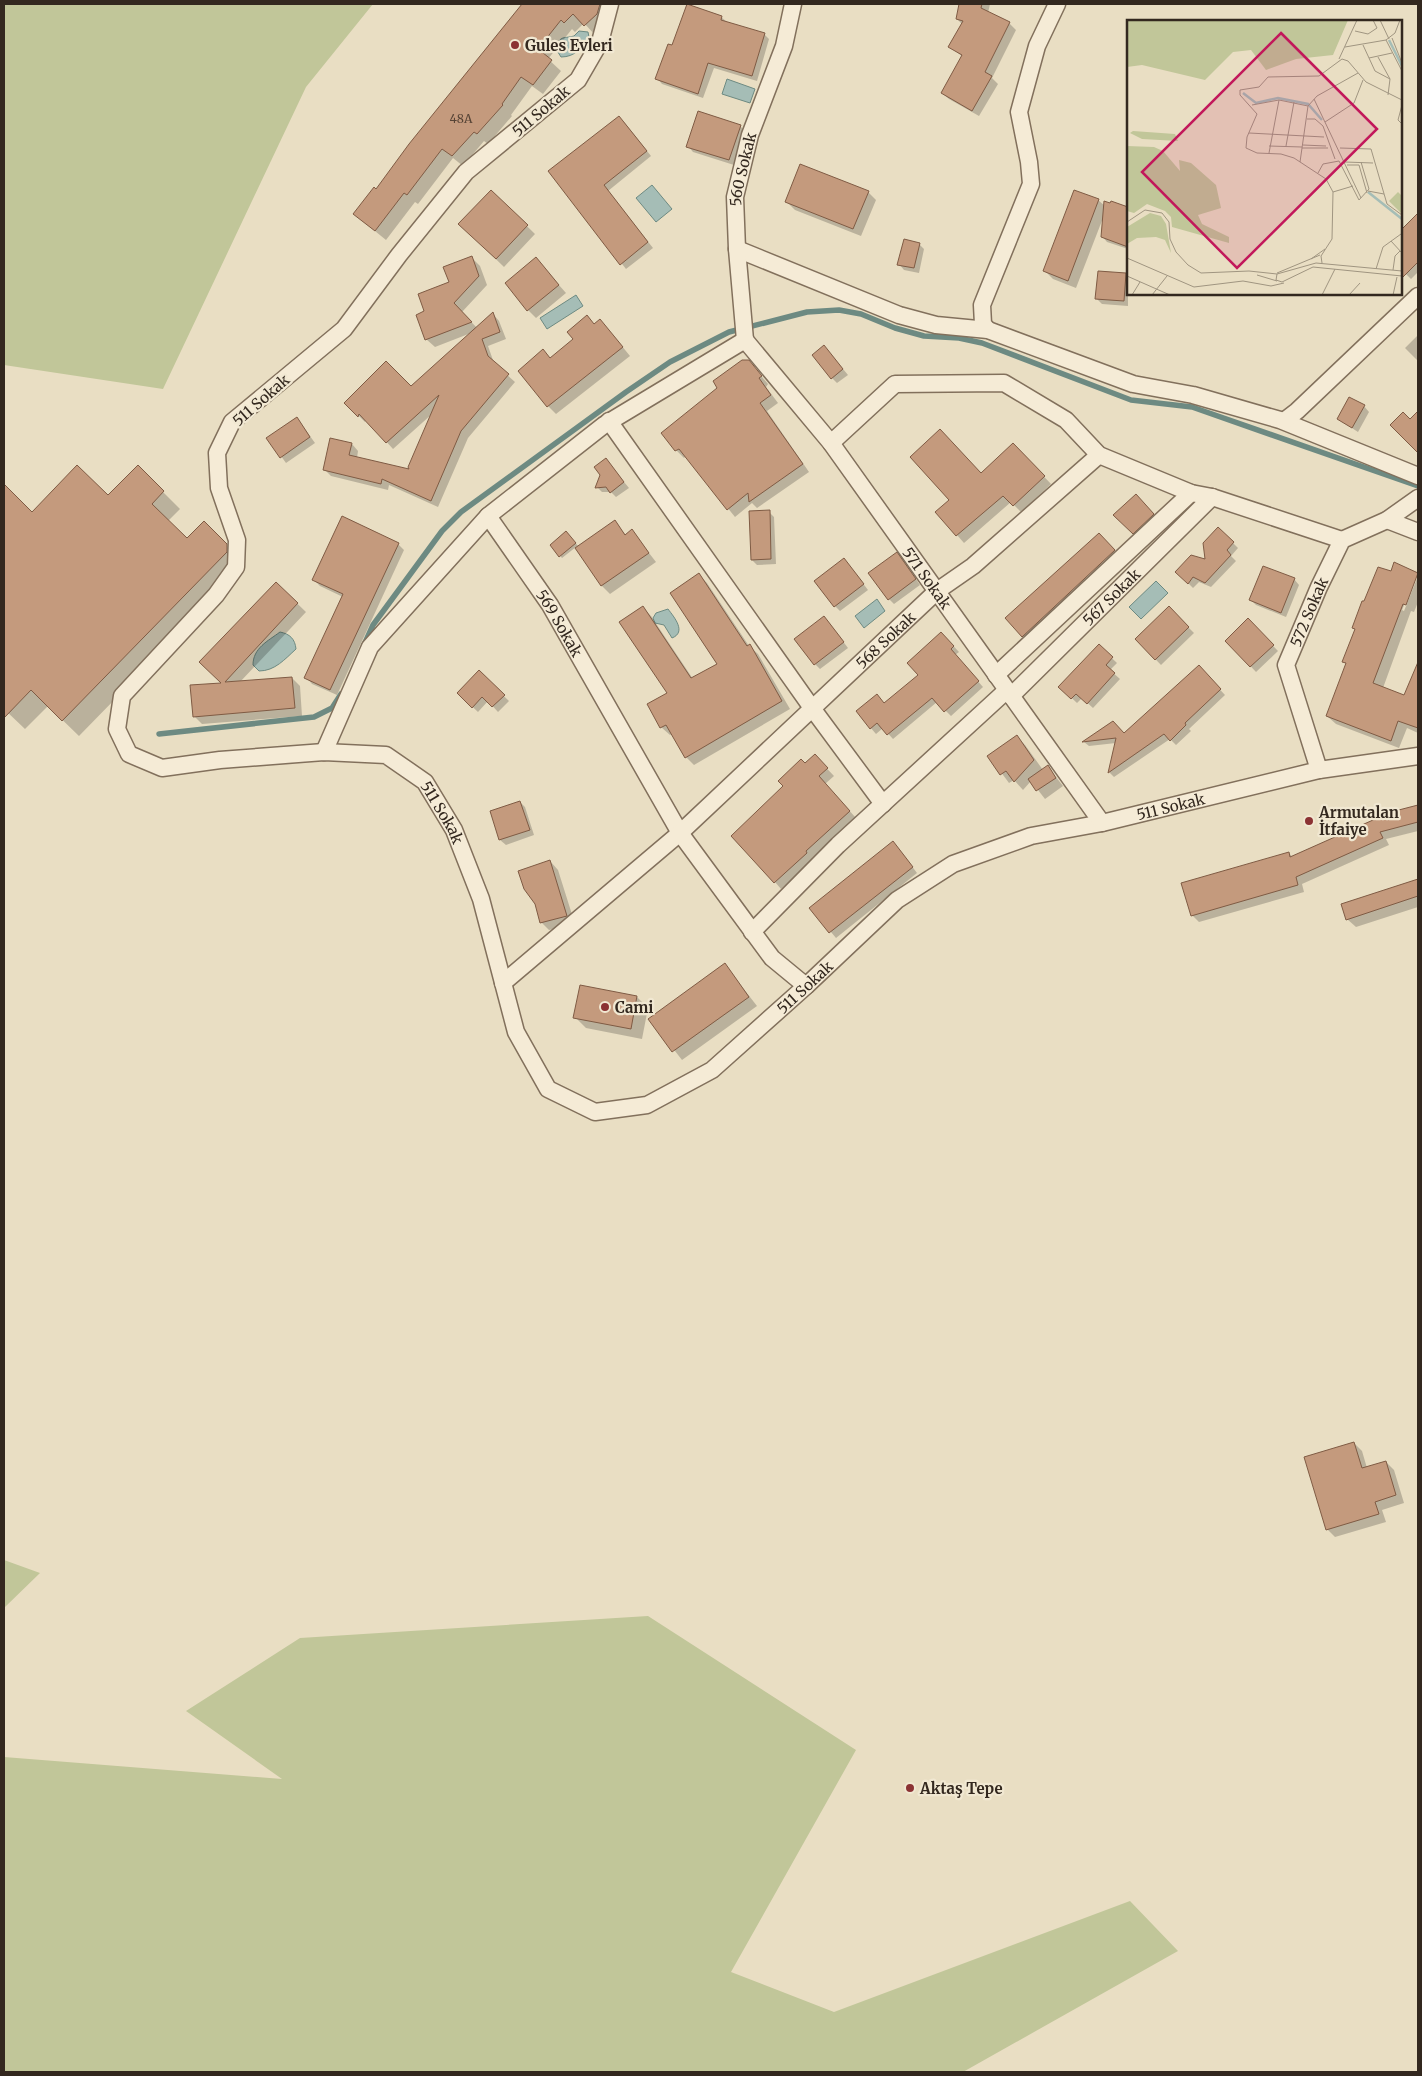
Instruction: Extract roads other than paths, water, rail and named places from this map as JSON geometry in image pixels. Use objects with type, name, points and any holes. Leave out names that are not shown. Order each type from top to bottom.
[{"type":"street","name":"511 Sokak","points":[[610,4],[600,42],[578,80],[466,172],[399,255],[344,329],[232,422],[217,453],[219,488],[237,540],[236,567],[216,594],[122,696],[117,729],[129,754],[162,768],[220,760],[324,752],[386,754],[425,782],[454,830],[481,899],[516,1032],[548,1089],[595,1112],[647,1105],[712,1070],[806,986],[897,900],[953,864],[1032,836],[1102,823],[1319,770],[1418,756]]},
{"type":"street","name":"560 Sokak","points":[[745,332],[737,249],[735,197],[750,135],[784,46],[794,4]]},
{"type":"street","points":[[988,330],[984,324],[982,305],[1031,184],[1029,162],[1019,112],[1038,46],[1057,4]]},
{"type":"street","points":[[737,249],[899,315],[936,325],[988,330],[1133,384],[1193,395],[1284,421],[1418,476]]},
{"type":"street","points":[[1284,421],[1297,411],[1418,296]]},
{"type":"street","points":[[324,752],[370,647],[488,516],[609,422],[745,332]]},
{"type":"street","name":"571 Sokak","points":[[745,332],[831,443],[1102,823]]},
{"type":"street","points":[[831,443],[895,384],[1004,383],[1066,420],[1099,455],[1191,493],[1212,497],[1342,540],[1387,520],[1418,498]]},
{"type":"street","points":[[609,422],[812,708],[883,804]]},
{"type":"street","name":"568 Sokak","points":[[503,983],[680,833],[937,591],[973,566],[1099,455]]},
{"type":"street","name":"567 Sokak","points":[[996,675],[1191,493]]},
{"type":"street","name":"567 Sokak","points":[[752,932],[838,846],[1009,693],[1212,497]]},
{"type":"street","name":"569 Sokak","points":[[488,516],[550,605],[680,833],[772,958],[806,986]]},
{"type":"street","points":[[1387,520],[1418,532]]},
{"type":"street","name":"572 Sokak","points":[[1319,770],[1286,665],[1342,540]]},
{"type":"water","points":[[579,31],[588,32],[589,37],[574,54],[561,57],[556,49],[559,41],[562,38],[574,36]]},
{"type":"water","points":[[727,79],[755,89],[750,103],[722,94]]},
{"type":"water","points":[[652,185],[672,209],[656,222],[636,198]]},
{"type":"water","points":[[576,295],[583,306],[547,329],[540,318]]},
{"type":"water","points":[[1156,581],[1168,593],[1141,619],[1129,607]]},
{"type":"water","points":[[877,599],[885,611],[864,628],[855,616]]},
{"type":"water","points":[[668,609],[679,628],[679,632],[672,638],[664,625],[655,623],[653,618],[656,613]]},
{"type":"water","points":[[280,632],[287,634],[291,638],[296,649],[275,667],[259,671],[253,665],[258,649]]},
{"type":"waterway","points":[[364,645],[373,625],[442,531],[461,512],[670,362],[729,332],[807,312],[839,310],[861,314],[895,328],[924,336],[959,338],[982,343],[1131,400],[1192,407],[1418,486]]},
{"type":"waterway","points":[[159,734],[314,717],[332,708],[341,694]]},
{"type":"place","name":"Gules Evleri","points":[[515,45]]},
{"type":"place","name":"Armutalan İtfaiye","points":[[1309,821]]},
{"type":"place","name":"Cami","points":[[605,1007]]},
{"type":"place","name":"Aktaş Tepe","points":[[910,1788]]}]
